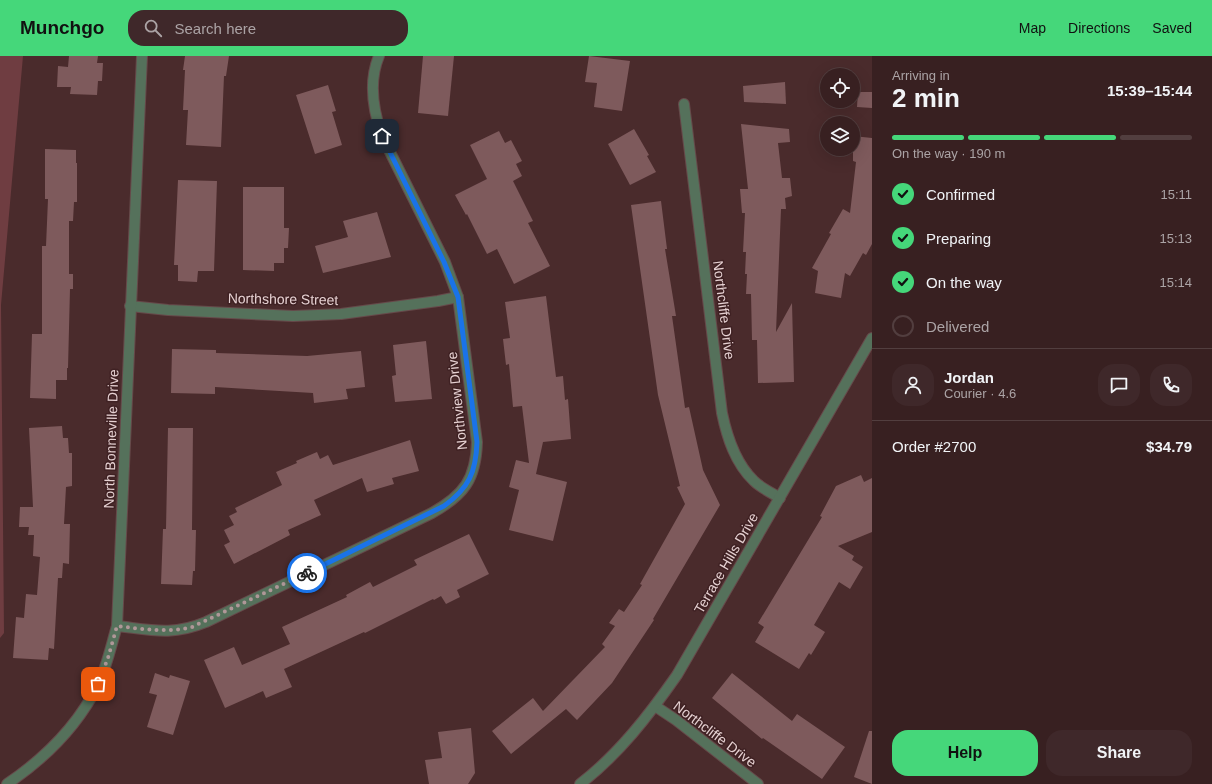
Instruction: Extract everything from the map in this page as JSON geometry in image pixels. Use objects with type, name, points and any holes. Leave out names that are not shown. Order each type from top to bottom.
[{"type":"street","name":"North Bonneville Drive","points":[[7,784],[44,754],[66,732],[83,709],[98,684],[108,658],[117,626],[142,56]]},
{"type":"street","name":"Northview Drive","points":[[117,626],[166,631],[179,631],[192,627],[432,513],[456,498],[465,487],[472,474],[477,458],[477,442],[458,297],[444,262],[382,136],[375,111],[373,88],[379,56]]},
{"type":"street","name":"Northcliffe Drive","points":[[684,104],[722,413],[726,433],[732,448],[745,471],[758,484],[780,498]]},
{"type":"street","name":"Northshore Street","points":[[130,306],[191,311],[293,316],[341,314],[458,297]]},
{"type":"street","name":"Terrace Hills Drive","points":[[580,784],[615,753],[656,706],[677,675],[872,338]]},
{"type":"street","name":"Northcliffe Drive","points":[[656,706],[758,784]]},
{"type":"shaded area","points":[[0,56],[23,56],[1,305],[4,633],[0,638]]},
{"type":"building","points":[[69,56],[98,56],[97,63],[103,63],[102,81],[98,81],[97,95],[70,94],[71,87],[57,87],[58,66],[68,67]]},
{"type":"building","points":[[185,56],[229,56],[226,76],[224,76],[221,147],[186,145],[188,110],[183,110],[185,70],[183,70]]},
{"type":"building","points":[[423,56],[454,56],[448,116],[418,113]]},
{"type":"building","points":[[589,56],[630,61],[622,111],[594,107],[597,83],[585,82]]},
{"type":"building","points":[[785,82],[786,104],[744,102],[743,86]]},
{"type":"building","points":[[328,85],[336,111],[332,112],[342,145],[315,154],[296,95]]},
{"type":"building","points":[[860,92],[872,92],[872,108],[860,107]]},
{"type":"building","points":[[741,124],[789,129],[790,142],[778,143],[782,178],[790,178],[792,196],[785,198],[786,209],[781,209],[776,332],[792,303],[794,382],[758,383],[757,340],[752,340],[751,294],[746,294],[746,252],[743,252],[745,213],[742,213],[740,189],[748,189]]},
{"type":"building","points":[[634,129],[649,155],[647,156],[656,172],[630,185],[608,144]]},
{"type":"building","points":[[499,131],[505,143],[511,140],[522,161],[516,164],[522,176],[513,181],[533,221],[528,223],[550,266],[514,284],[497,249],[487,254],[467,214],[466,215],[455,195],[487,179],[470,145]]},
{"type":"building","points":[[860,137],[872,138],[872,244],[866,255],[863,253],[850,276],[845,273],[841,298],[815,293],[818,271],[812,268],[831,234],[829,233],[843,209],[850,213],[856,162],[853,161],[853,156],[860,156]]},
{"type":"building","points":[[45,149],[76,150],[77,163],[77,202],[74,202],[73,221],[69,221],[69,274],[73,274],[73,289],[70,289],[67,380],[56,380],[56,399],[30,398],[32,334],[42,334],[42,246],[46,246],[48,199],[45,199]]},
{"type":"building","points":[[178,180],[217,181],[214,271],[198,271],[197,282],[178,281],[178,265],[174,265]]},
{"type":"building","points":[[243,187],[284,187],[284,228],[289,228],[288,248],[284,248],[284,263],[274,263],[274,271],[243,270]]},
{"type":"building","points":[[661,201],[667,249],[665,249],[676,316],[672,316],[685,408],[689,407],[703,470],[720,505],[653,619],[654,620],[612,683],[577,720],[566,709],[511,754],[492,731],[533,698],[543,711],[605,647],[602,644],[615,626],[609,623],[619,609],[624,612],[642,585],[640,584],[685,504],[677,487],[680,486],[658,395],[631,205]]},
{"type":"building","points":[[377,212],[391,257],[323,273],[315,246],[348,237],[343,221]]},
{"type":"building","points":[[546,296],[556,377],[563,376],[565,400],[568,399],[571,439],[543,442],[536,474],[567,482],[553,541],[509,530],[519,490],[509,487],[516,460],[529,463],[522,406],[513,407],[509,364],[506,365],[503,339],[510,338],[505,302]]},
{"type":"building","points":[[426,341],[432,399],[395,402],[392,376],[396,375],[393,345]]},
{"type":"building","points":[[172,349],[216,350],[216,353],[307,356],[361,351],[365,387],[346,389],[348,399],[314,403],[313,393],[215,387],[215,394],[171,393]]},
{"type":"building","points":[[62,426],[63,438],[68,438],[69,453],[72,453],[72,486],[66,487],[64,524],[70,524],[69,564],[63,563],[62,578],[58,578],[54,649],[49,648],[48,660],[13,658],[16,617],[24,618],[26,594],[37,595],[40,557],[33,556],[34,535],[28,535],[29,527],[19,527],[20,507],[33,507],[29,428]]},
{"type":"building","points":[[168,428],[193,428],[192,530],[196,530],[195,571],[193,571],[192,585],[161,584],[163,529],[166,529]]},
{"type":"building","points":[[410,440],[419,471],[392,478],[394,484],[367,492],[362,478],[314,500],[321,515],[288,530],[290,535],[234,564],[224,545],[230,542],[224,530],[234,525],[229,516],[237,512],[235,508],[282,485],[276,472],[317,452],[320,459],[328,455],[333,465]]},
{"type":"building","points":[[861,475],[864,482],[872,478],[872,532],[838,546],[854,556],[852,560],[863,567],[850,589],[839,582],[814,625],[825,632],[811,655],[809,653],[799,669],[755,642],[764,627],[758,623],[822,517],[820,516],[836,486]]},
{"type":"building","points":[[469,534],[489,574],[457,590],[460,597],[446,604],[441,596],[434,600],[433,599],[365,633],[364,632],[284,669],[292,687],[266,698],[263,691],[225,708],[204,660],[234,647],[242,665],[290,644],[282,627],[347,597],[346,595],[370,582],[373,587],[417,565],[414,560]]},
{"type":"building","points":[[155,673],[169,678],[170,675],[190,681],[173,735],[147,727],[157,695],[149,693]]},
{"type":"building","points":[[732,673],[792,721],[797,714],[845,747],[822,779],[763,738],[762,739],[712,698]]},
{"type":"building","points":[[471,728],[475,773],[468,784],[429,784],[425,760],[442,758],[438,732]]},
{"type":"building","points":[[869,731],[872,731],[872,784],[854,777]]},
{"type":"way so far","points":[[98,684],[108,658],[117,626],[153,631],[179,631],[206,622],[307,573]]},
{"type":"route","points":[[307,573],[432,513],[456,498],[465,487],[472,474],[477,458],[477,442],[458,297],[444,262],[382,136]]}]
